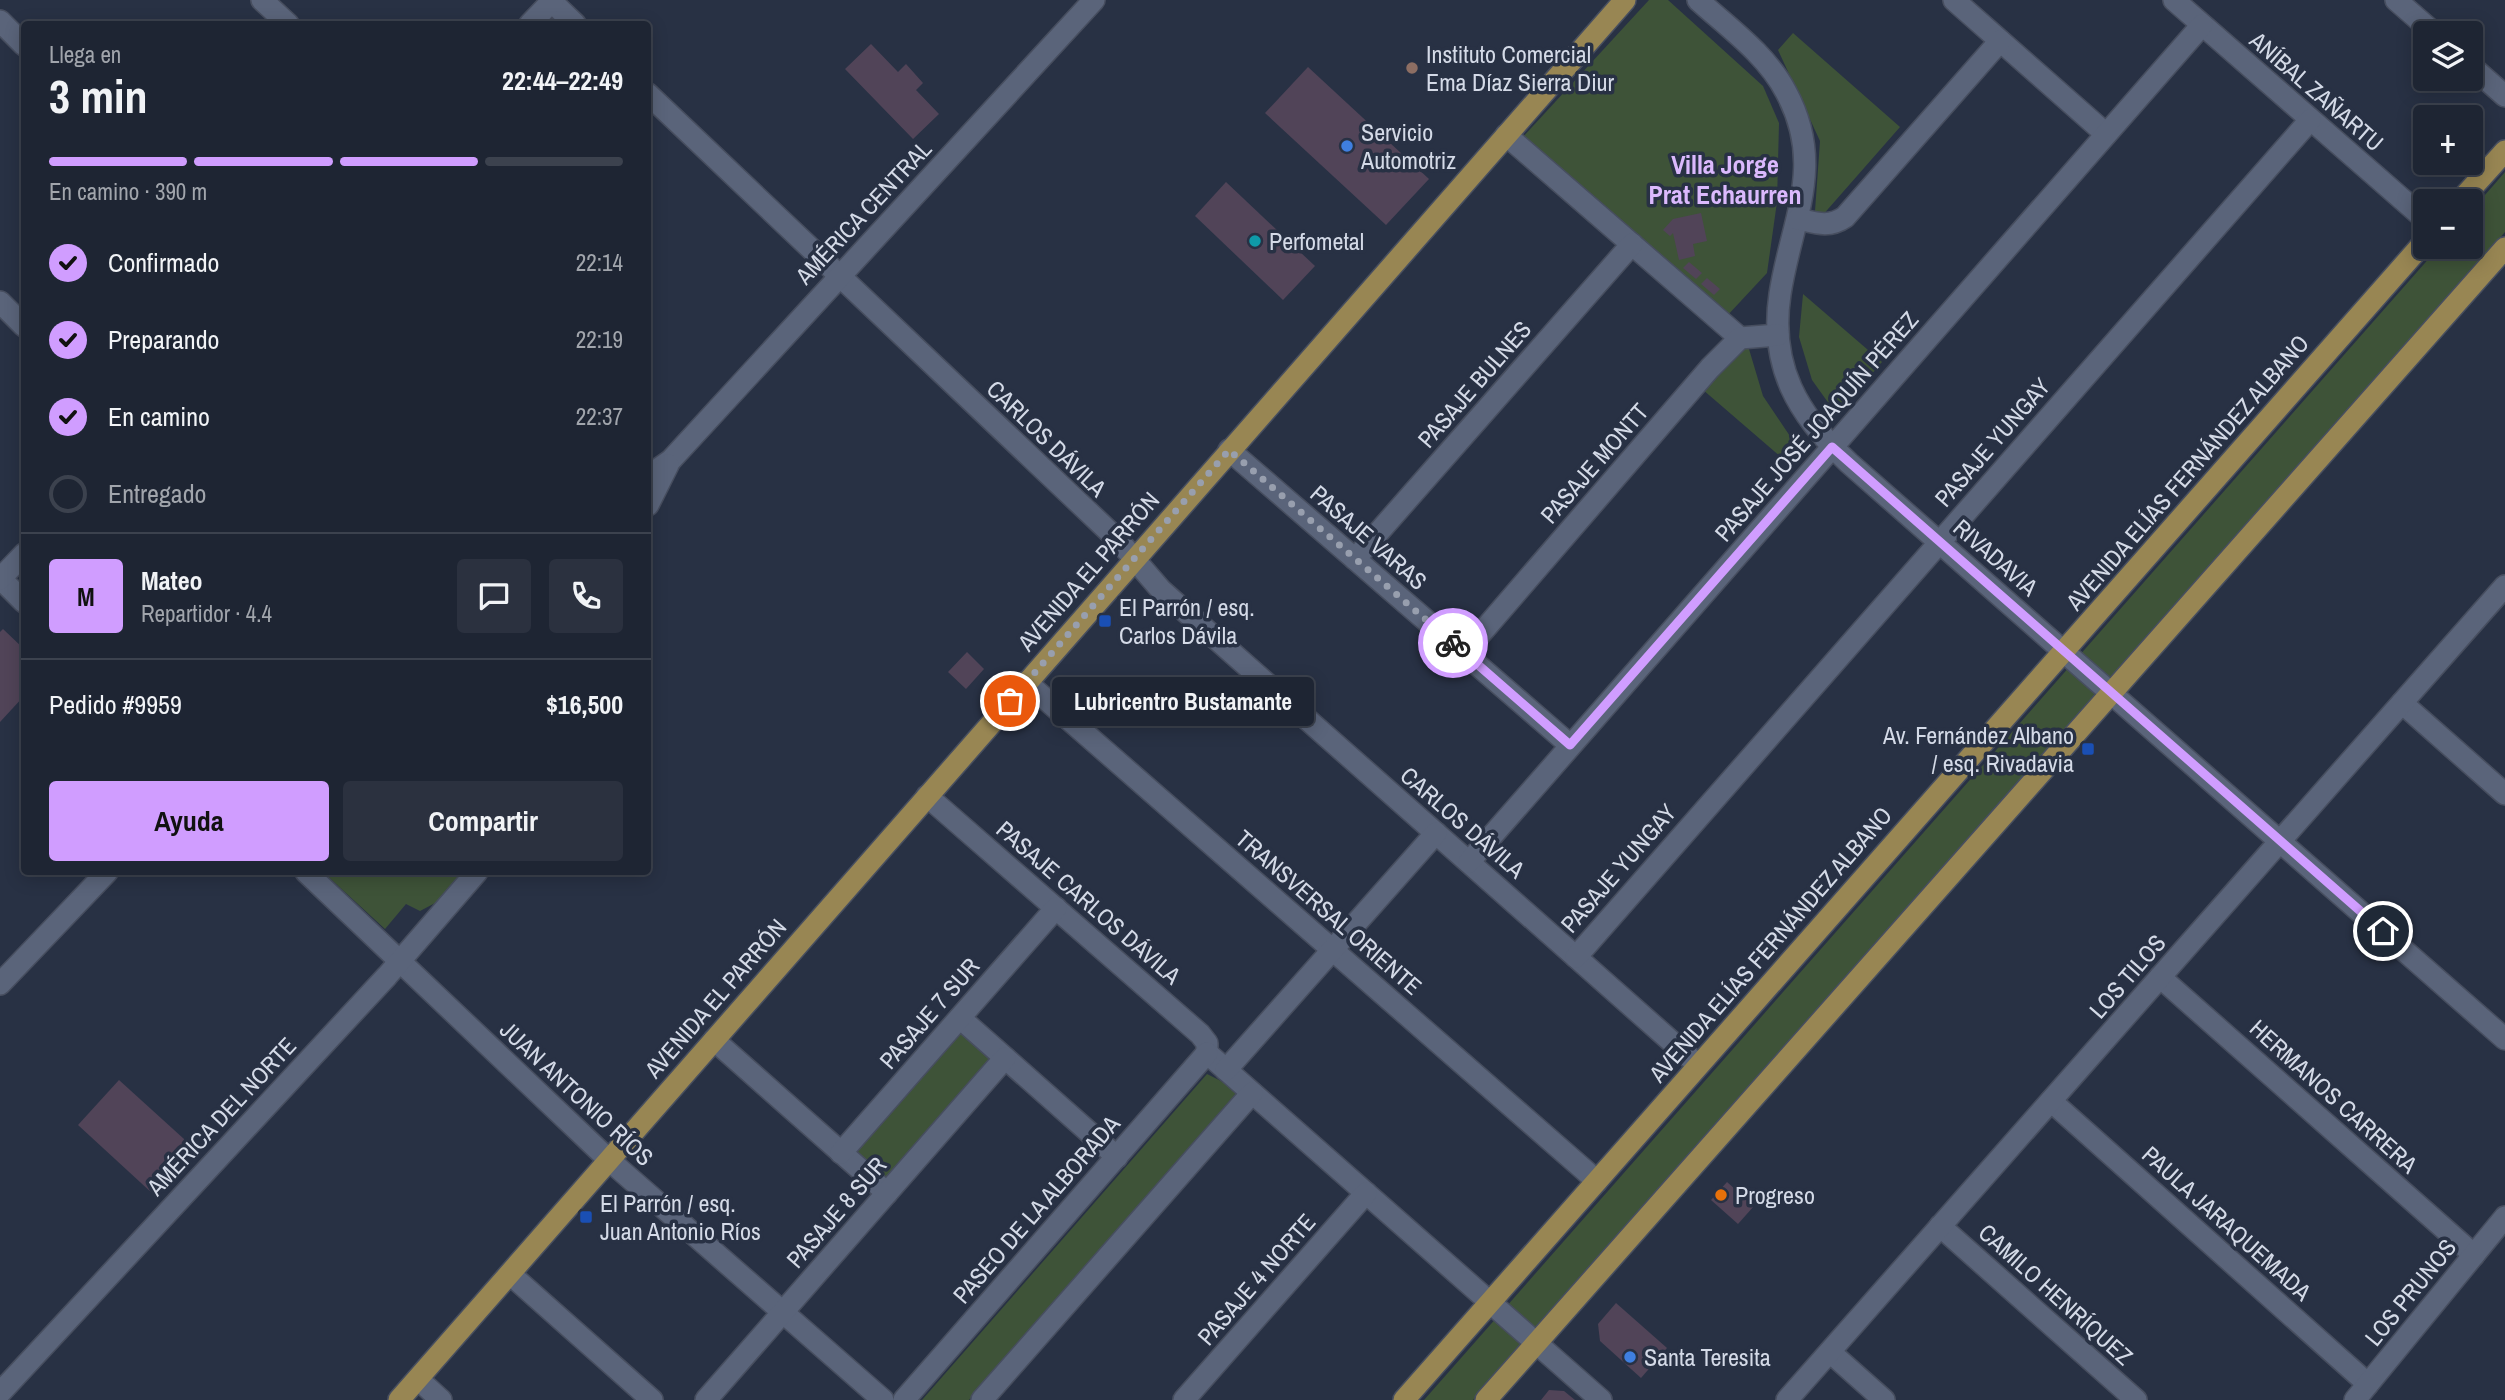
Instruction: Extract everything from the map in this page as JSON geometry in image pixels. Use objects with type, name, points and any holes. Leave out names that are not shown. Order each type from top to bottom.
[{"type":"main road","name":"AVENIDA EL PARRÓN","points":[[399,1400],[1625,0]]},
{"type":"main road","points":[[2471,189],[2505,151]]},
{"type":"main road","points":[[1486,1400],[2505,248]]},
{"type":"main road","name":"AVENIDA ELÍAS FERNÁNDEZ ALBANO","points":[[1404,1400],[2413,255]]},
{"type":"street","points":[[262,0],[285,21]]},
{"type":"street","name":"AMÉRICA CENTRAL","points":[[671,460],[1094,0]]},
{"type":"street","name":"RIVADAVIA","points":[[1699,0],[1766,62],[1786,92],[1800,127],[1805,168],[1798,219],[1780,292],[1778,335],[1782,362],[1791,387],[1815,430],[2505,1039]]},
{"type":"street","points":[[1954,0],[2106,134]]},
{"type":"street","name":"ANÍBAL ZAÑARTU","points":[[2174,0],[2413,209]]},
{"type":"street","points":[[2396,0],[2420,21]]},
{"type":"street","points":[[533,21],[551,1],[572,21]]},
{"type":"street","points":[[0,21],[21,42]]},
{"type":"street","name":"PASAJE JOSÉ JOAQUÍN PÉREZ","points":[[1469,862],[2202,25]]},
{"type":"street","points":[[1798,219],[1825,225],[1845,217],[2000,41]]},
{"type":"street","points":[[2483,77],[2505,96]]},
{"type":"street","name":"CARLOS DÁVILA","points":[[651,97],[1118,540],[1161,590],[1698,1065]]},
{"type":"street","name":"PASAJE YUNGAY","points":[[1576,957],[2310,120]]},
{"type":"street","points":[[1506,135],[1740,338],[1778,335]]},
{"type":"street","name":"PASAJE BULNES","points":[[1355,559],[1632,244]]},
{"type":"street","points":[[0,302],[21,323]]},
{"type":"street","name":"PASAJE MONTT","points":[[1464,653],[1710,368],[1740,338]]},
{"type":"street","name":"PASAJE VARAS","points":[[1229,450],[1570,745]]},
{"type":"street","points":[[651,475],[671,460]]},
{"type":"street","points":[[651,499],[671,460]]},
{"type":"street","points":[[21,557],[0,579],[21,599]]},
{"type":"street","name":"LOS TILOS","points":[[1787,1400],[2505,586]]},
{"type":"street","name":"TRANSVERSAL ORIENTE","points":[[1026,682],[1597,1181]]},
{"type":"street","points":[[2402,703],[2505,794]]},
{"type":"street","name":"PASAJE CARLOS DÁVILA","points":[[927,796],[1200,1034],[1207,1043],[1207,1053]]},
{"type":"street","points":[[1226,1070],[1436,833]]},
{"type":"street","points":[[0,984],[104,875]]},
{"type":"street","name":"JUAN ANTONIO RÍOS","points":[[309,875],[609,1160],[883,1400]]},
{"type":"street","name":"AMÉRICA DEL NORTE","points":[[0,1393],[400,961],[474,875]]},
{"type":"street","name":"PASAJE 7 SUR","points":[[841,1153],[1056,908]]},
{"type":"street","name":"HERMANOS CARRERA","points":[[2160,977],[2474,1255]]},
{"type":"street","points":[[960,1018],[1117,1157]]},
{"type":"street","points":[[714,1040],[887,1193]]},
{"type":"street","points":[[1207,1053],[1601,1400]]},
{"type":"street","name":"PASEO DE LA ALBORADA","points":[[904,1400],[1207,1053]]},
{"type":"street","name":"PASAJE 8 SUR","points":[[706,1400],[1005,1058]]},
{"type":"street","points":[[982,1400],[1252,1093]]},
{"type":"street","name":"PAULA JARAQUEMADA","points":[[2051,1101],[2362,1392]]},
{"type":"street","name":"PASAJE 4 NORTE","points":[[1184,1400],[1366,1193]]},
{"type":"street","name":"LOS PRUNOS","points":[[2362,1392],[2505,1217]]},
{"type":"street","name":"CAMILO HENRÍQUEZ","points":[[1941,1226],[2136,1400]]},
{"type":"street","points":[[510,1274],[652,1400]]},
{"type":"street","points":[[1830,1352],[1884,1400]]},
{"type":"street","points":[[418,1379],[442,1400]]},
{"type":"green space","points":[[1649,0],[1668,0],[1763,86],[1779,123],[1777,202],[1767,273],[1726,317],[1521,139]]},
{"type":"green space","points":[[1793,33],[1900,127],[1814,225],[1820,141],[1778,50]]},
{"type":"green space","points":[[2505,172],[2505,232],[2483,257],[2483,197]]},
{"type":"green space","points":[[2428,259],[2481,259],[1473,1400],[1424,1400]]},
{"type":"green space","points":[[1803,294],[1882,362],[1837,415],[1812,380],[1799,337]]},
{"type":"green space","points":[[1746,339],[1763,396],[1800,451],[1790,465],[1702,389]]},
{"type":"green space","points":[[326,875],[461,875],[439,901],[420,911],[406,904],[385,929]]},
{"type":"green space","points":[[960,1030],[995,1061],[889,1182],[854,1151]]},
{"type":"green space","points":[[1207,1074],[1239,1090],[969,1400],[922,1400]]},
{"type":"building","points":[[871,44],[898,72],[906,64],[923,83],[916,90],[939,114],[913,139],[845,69]]},
{"type":"building","name":"Servicio Automotriz","points":[[1308,67],[1429,179],[1386,225],[1265,113]]},
{"type":"building","name":"Perfometal","points":[[1226,182],[1315,266],[1283,300],[1195,216]]},
{"type":"building","points":[[1701,213],[1707,241],[1693,244],[1695,256],[1679,260],[1673,233],[1670,236],[1663,230],[1673,219]]},
{"type":"building","points":[[1689,262],[1702,273],[1696,279],[1683,268]]},
{"type":"building","points":[[1707,278],[1720,289],[1714,295],[1701,284]]},
{"type":"building","points":[[3,629],[21,646],[21,699],[0,722],[0,632]]},
{"type":"building","points":[[967,652],[984,669],[966,689],[948,672]]},
{"type":"building","points":[[119,1080],[195,1149],[153,1194],[78,1125]]},
{"type":"building","points":[[1727,1182],[1754,1206],[1738,1224],[1711,1200]]},
{"type":"building","points":[[1616,1303],[1667,1348],[1641,1378],[1600,1341],[1598,1324]]},
{"type":"building","points":[[1549,1390],[1564,1391],[1575,1400],[1541,1400]]},
{"type":"way so far","points":[[1010,701],[1229,450],[1453,643]]},
{"type":"place","name":"Instituto Comercial Ema Díaz Sierra Diur","points":[[1412,68]]},
{"type":"place","name":"Servicio Automotriz","points":[[1347,146]]},
{"type":"place","name":"Perfometal","points":[[1255,241]]},
{"type":"place","name":"El Parrón / esq. Carlos Dávila","points":[[1105,621]]},
{"type":"place","name":"Lubricentro Bustamante","points":[[1010,701]]},
{"type":"place","name":"Av. Fernández Albano / esq. Rivadavia","points":[[2088,749]]},
{"type":"place","name":"Progreso","points":[[1721,1195]]},
{"type":"place","name":"El Parrón / esq. Juan Antonio Ríos","points":[[586,1217]]},
{"type":"place","name":"Santa Teresita","points":[[1630,1357]]},
{"type":"district","name":"Villa Jorge Prat Echaurren","points":[[1725,179]]},
{"type":"route","points":[[1453,643],[1570,745],[1832,447],[2383,931]]}]
